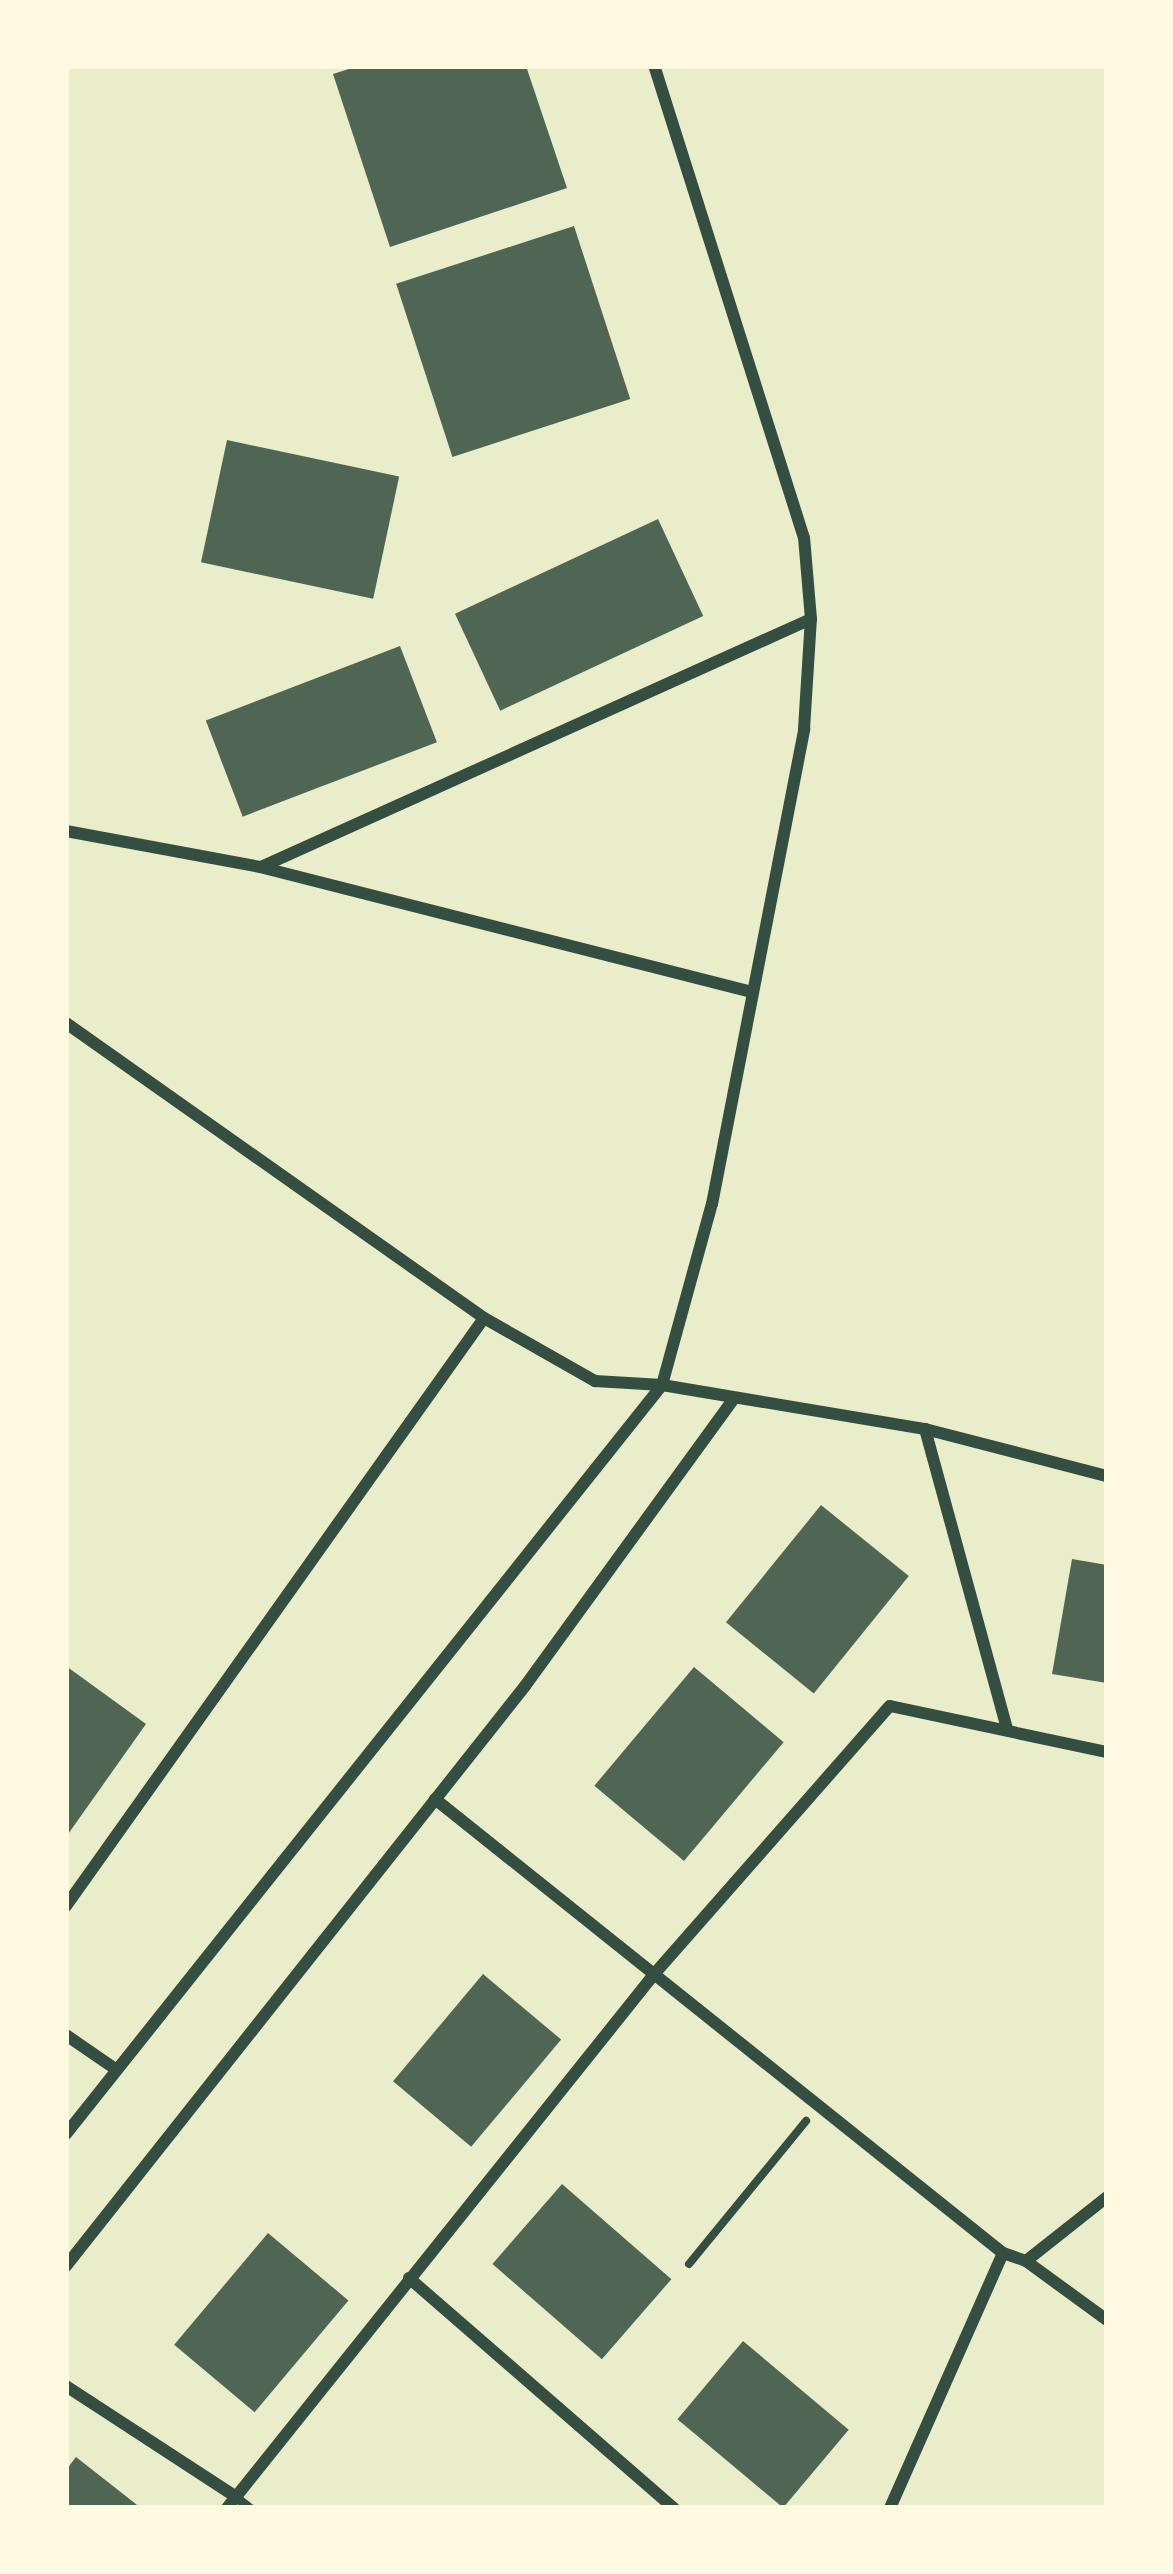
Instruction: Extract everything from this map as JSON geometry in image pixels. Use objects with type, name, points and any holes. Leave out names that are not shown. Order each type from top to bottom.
[{"type":"street","points":[[66,2134],[662,1385],[712,1204],[804,729],[811,620],[804,538],[655,66]]},
{"type":"street","points":[[260,867],[811,620]]},
{"type":"street","points":[[66,831],[260,867],[752,992]]},
{"type":"street","points":[[66,1023],[484,1318],[595,1381],[662,1385],[925,1429],[1107,1476]]},
{"type":"street","points":[[66,1906],[484,1318]]},
{"type":"street","points":[[66,2266],[525,1686],[733,1400]]},
{"type":"street","points":[[925,1429],[1006,1729]]},
{"type":"street","points":[[66,2386],[231,2502],[656,1972],[890,1706],[1107,1752]]},
{"type":"street","points":[[435,1799],[1003,2253],[1026,2261],[1107,2320]]},
{"type":"street","points":[[66,2035],[114,2068]]},
{"type":"street","points":[[1026,2261],[1107,2198]]},
{"type":"street","points":[[890,2508],[1003,2253]]},
{"type":"street","points":[[409,2278],[674,2508]]},
{"type":"lane","points":[[231,2502],[250,2508]]},
{"type":"path","points":[[689,2264],[820,2105]]},
{"type":"building","points":[[358,66],[526,66],[567,188],[390,247],[333,74]]},
{"type":"building","points":[[574,226],[630,399],[452,457],[396,284]]},
{"type":"building","points":[[227,440],[399,477],[373,599],[201,562]]},
{"type":"building","points":[[658,519],[703,616],[500,711],[455,614]]},
{"type":"building","points":[[400,646],[437,742],[243,817],[206,721]]},
{"type":"building","points":[[821,1505],[909,1576],[814,1693],[726,1622]]},
{"type":"building","points":[[1072,1559],[1107,1565],[1107,1683],[1052,1674]]},
{"type":"building","points":[[66,1666],[146,1724],[66,1837]]},
{"type":"building","points":[[694,1667],[784,1742],[684,1861],[594,1786]]},
{"type":"building","points":[[483,1974],[561,2040],[471,2147],[393,2081]]},
{"type":"building","points":[[562,2184],[671,2279],[602,2359],[492,2264]]},
{"type":"building","points":[[268,2233],[348,2300],[255,2412],[174,2345]]},
{"type":"building","points":[[743,2341],[849,2430],[783,2508],[677,2419]]},
{"type":"building","points":[[76,2457],[141,2508],[66,2508],[66,2470]]}]
